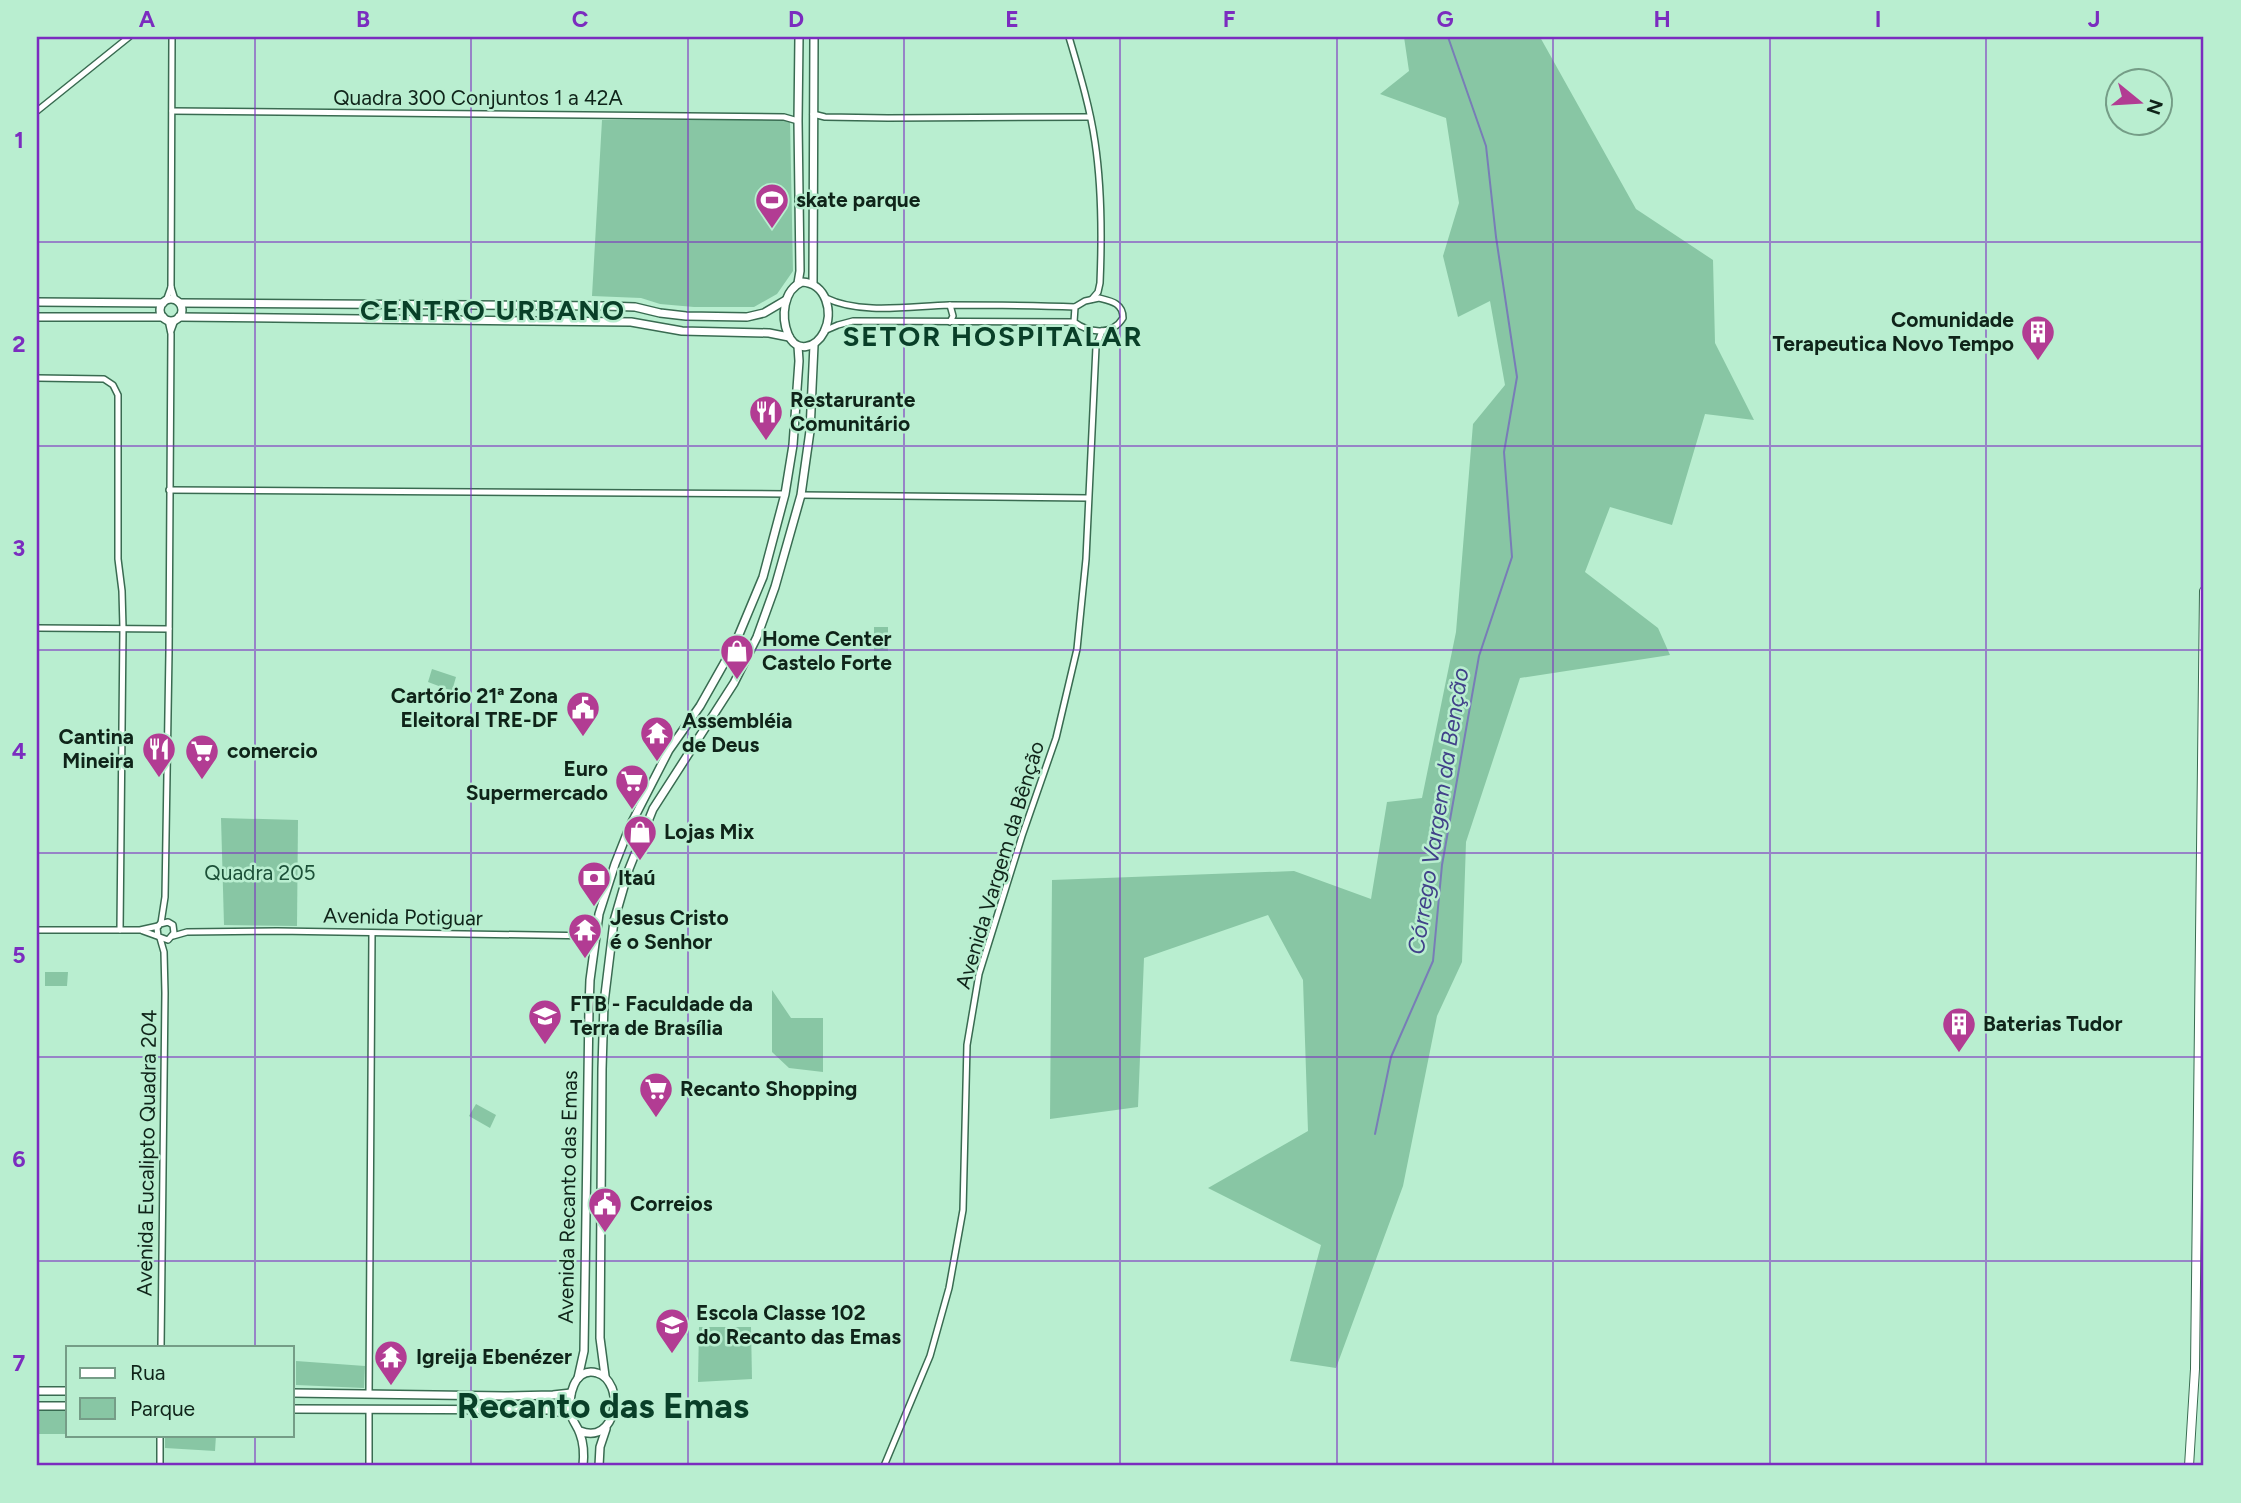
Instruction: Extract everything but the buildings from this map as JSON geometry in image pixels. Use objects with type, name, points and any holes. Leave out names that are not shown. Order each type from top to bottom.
[{"type":"highway","points":[[2189,1466],[2194,1369],[2204,591]]},
{"type":"highway","points":[[2194,1369],[2204,1359]]},
{"type":"main road","points":[[37,302],[475,304],[635,307],[686,316],[747,317],[764,313],[786,300],[798,283],[800,271],[799,37]]},
{"type":"main road","points":[[813,283],[814,37]]},
{"type":"main road","points":[[799,63],[805,67],[814,64]]},
{"type":"main road","points":[[798,79],[802,74],[808,74],[813,80]]},
{"type":"main road","points":[[798,95],[813,91]]},
{"type":"main road","points":[[786,300],[784,320],[789,337],[797,346],[805,348],[814,345],[824,331],[826,298],[813,283],[798,283]]},
{"type":"main road","points":[[171,319],[182,310],[177,301]]},
{"type":"main road","points":[[92,317],[96,312],[95,302]]},
{"type":"main road","points":[[164,302],[160,311],[171,319]]},
{"type":"main road","points":[[474,319],[471,312],[475,304]]},
{"type":"main road","points":[[507,305],[511,312],[509,319]]},
{"type":"main road","points":[[37,317],[631,322],[682,331],[769,333],[789,337]]},
{"type":"main road","name":"Avenida Recanto das Emas","points":[[605,1376],[600,1349],[601,1132],[604,1013],[614,921],[629,869],[653,809],[734,683],[765,615],[783,564],[801,495],[810,431],[814,345]]},
{"type":"main road","name":"Avenida Recanto das Emas","points":[[578,1378],[584,1351],[589,1008],[599,914],[630,826],[649,788],[700,706],[738,635],[762,576],[785,494],[793,445],[799,361],[797,346]]},
{"type":"main road","points":[[795,425],[802,433],[810,431]]},
{"type":"main road","points":[[793,445],[800,441],[808,445]]},
{"type":"main road","points":[[750,607],[754,616],[761,618],[765,615]]},
{"type":"main road","points":[[738,635],[744,632],[750,634],[753,644]]},
{"type":"main road","points":[[700,706],[709,707],[710,717]]},
{"type":"main road","points":[[679,737],[681,747],[692,747]]},
{"type":"main road","points":[[599,914],[608,915],[614,921]]},
{"type":"main road","points":[[589,1008],[596,1015],[604,1013]]},
{"type":"main road","points":[[587,1132],[597,1139],[601,1132]]},
{"type":"main road","points":[[586,1149],[596,1146],[601,1149]]},
{"type":"main road","points":[[583,1466],[580,1431],[571,1415],[571,1393],[578,1378],[590,1372],[605,1376],[613,1391],[615,1404],[600,1447],[599,1466]]},
{"type":"main road","points":[[37,1391],[66,1391]]},
{"type":"main road","points":[[296,1393],[571,1393]]},
{"type":"main road","points":[[295,1409],[305,1401],[296,1393]]},
{"type":"main road","points":[[321,1394],[315,1403],[321,1408]]},
{"type":"main road","points":[[37,1406],[66,1406]]},
{"type":"main road","points":[[295,1409],[557,1410],[571,1415]]},
{"type":"main road","points":[[580,1431],[593,1434],[607,1427]]},
{"type":"street","points":[[37,111],[129,37]]},
{"type":"street","points":[[172,37],[171,287],[177,301]]},
{"type":"street","points":[[1069,37],[1095,141],[1101,206],[1100,283],[1098,292],[1092,299]]},
{"type":"street","name":"Quadra 300 Conjuntos 1 a 42A","points":[[172,111],[784,117],[792,116],[798,111]]},
{"type":"street","name":"Quadra 300 Conjuntos 1 a 42A","points":[[784,117],[798,121]]},
{"type":"street","points":[[813,117],[1090,117]]},
{"type":"street","points":[[1100,283],[1103,295],[1108,300]]},
{"type":"street","points":[[164,302],[171,287]]},
{"type":"street","points":[[824,331],[853,321],[904,321],[1074,322],[1093,331],[1102,331],[1117,326],[1123,318],[1121,308],[1116,303],[1099,298],[1074,307],[906,307],[849,306],[826,298]]},
{"type":"street","points":[[950,305],[953,316],[950,322]]},
{"type":"street","points":[[904,321],[901,315],[906,307]]},
{"type":"street","points":[[1074,307],[1074,322]]},
{"type":"street","points":[[164,958],[175,930],[167,915],[165,897],[171,319]]},
{"type":"street","name":"Avenida Vargem da Bênção","points":[[1093,331],[1097,346]]},
{"type":"street","name":"Avenida Vargem da Bênção","points":[[884,1466],[930,1356],[950,1288],[963,1210],[967,1045],[979,974],[1056,738],[1077,649],[1083,605],[1097,346],[1102,331]]},
{"type":"street","points":[[37,378],[104,379],[117,390],[118,559],[123,628],[120,930]]},
{"type":"street","points":[[169,490],[785,494]]},
{"type":"street","points":[[801,495],[1088,498]]},
{"type":"street","points":[[37,628],[169,629]]},
{"type":"street","points":[[164,958],[159,937],[165,897]]},
{"type":"street","name":"Avenida Potiguar","points":[[37,930],[140,930],[160,924],[172,924],[182,929],[209,932]]},
{"type":"street","name":"Avenida Potiguar","points":[[140,930],[165,940],[184,932],[299,931],[596,936]]},
{"type":"street","points":[[369,1394],[372,933]]},
{"type":"street","name":"Avenida Eucalipto Quadra 204","points":[[161,1346],[164,958]]},
{"type":"street","points":[[369,1409],[369,1466]]},
{"type":"street","points":[[160,1436],[160,1466]]},
{"type":"green space","points":[[1404,37],[1540,37],[1636,209],[1713,260],[1715,343],[1754,420],[1705,414],[1672,525],[1610,507],[1585,572],[1658,628],[1670,655],[1520,678],[1466,842],[1462,962],[1437,1016],[1403,1186],[1336,1368],[1290,1361],[1321,1245],[1208,1188],[1308,1131],[1303,980],[1268,915],[1144,958],[1138,1107],[1050,1119],[1052,880],[1294,871],[1371,899],[1387,802],[1422,798],[1456,632],[1473,424],[1505,385],[1490,301],[1458,317],[1443,256],[1459,203],[1446,118],[1380,94],[1409,71]]},
{"type":"green space","points":[[602,120],[790,120],[793,271],[777,294],[754,307],[694,307],[660,304],[641,298],[592,296]]},
{"type":"green space","points":[[874,627],[888,627],[888,651],[874,651]]},
{"type":"green space","points":[[432,669],[456,677],[452,691],[428,682]]},
{"type":"green space","name":"Quadra 205","points":[[221,818],[298,820],[297,926],[224,925]]},
{"type":"green space","points":[[45,972],[68,972],[67,986],[45,986]]},
{"type":"green space","points":[[772,990],[791,1018],[823,1018],[823,1072],[789,1068],[772,1052]]},
{"type":"green space","points":[[476,1104],[496,1115],[490,1128],[469,1116]]},
{"type":"green space","points":[[699,1327],[751,1327],[752,1379],[698,1382]]},
{"type":"green space","points":[[296,1361],[365,1366],[364,1388],[296,1385]]},
{"type":"green space","points":[[37,1409],[66,1410],[66,1434],[37,1434]]},
{"type":"green space","points":[[165,1436],[216,1436],[215,1451],[165,1448]]},
{"type":"waterway","name":"Córrego Vargem da Benção","points":[[1375,1134],[1391,1057],[1433,961],[1442,865],[1479,656],[1512,557],[1504,452],[1517,377],[1496,237],[1486,146],[1448,37]]},
{"type":"place","name":"skate parque","points":[[772,230]]},
{"type":"place","name":"Comunidade Terapeutica Novo Tempo","points":[[2038,362]]},
{"type":"place","name":"Restarurante Comunitário","points":[[766,442]]},
{"type":"place","name":"Home Center Castelo Forte","points":[[737,681]]},
{"type":"place","name":"Cartório 21ª Zona Eleitoral TRE-DF","points":[[583,738]]},
{"type":"place","name":"Assembléia de Deus","points":[[657,763]]},
{"type":"place","name":"Cantina Mineira","points":[[159,779]]},
{"type":"place","name":"comercio","points":[[202,781]]},
{"type":"place","name":"Euro Supermercado","points":[[632,811]]},
{"type":"place","name":"Lojas Mix","points":[[640,862]]},
{"type":"place","name":"Itaú","points":[[594,908]]},
{"type":"place","name":"Jesus Cristo é o Senhor","points":[[585,960]]},
{"type":"place","name":"FTB - Faculdade da Terra de Brasília","points":[[545,1046]]},
{"type":"place","name":"Baterias Tudor","points":[[1959,1054]]},
{"type":"place","name":"Recanto Shopping","points":[[656,1119]]},
{"type":"place","name":"Correios","points":[[605,1234]]},
{"type":"place","name":"Escola Classe 102 do Recanto das Emas","points":[[672,1355]]},
{"type":"place","name":"Igreija Ebenézer","points":[[391,1387]]},
{"type":"district","name":"CENTRO URBANO","points":[[493,310]]},
{"type":"district","name":"SETOR HOSPITALAR","points":[[993,336]]},
{"type":"district","name":"Recanto das Emas","points":[[603,1406]]}]
